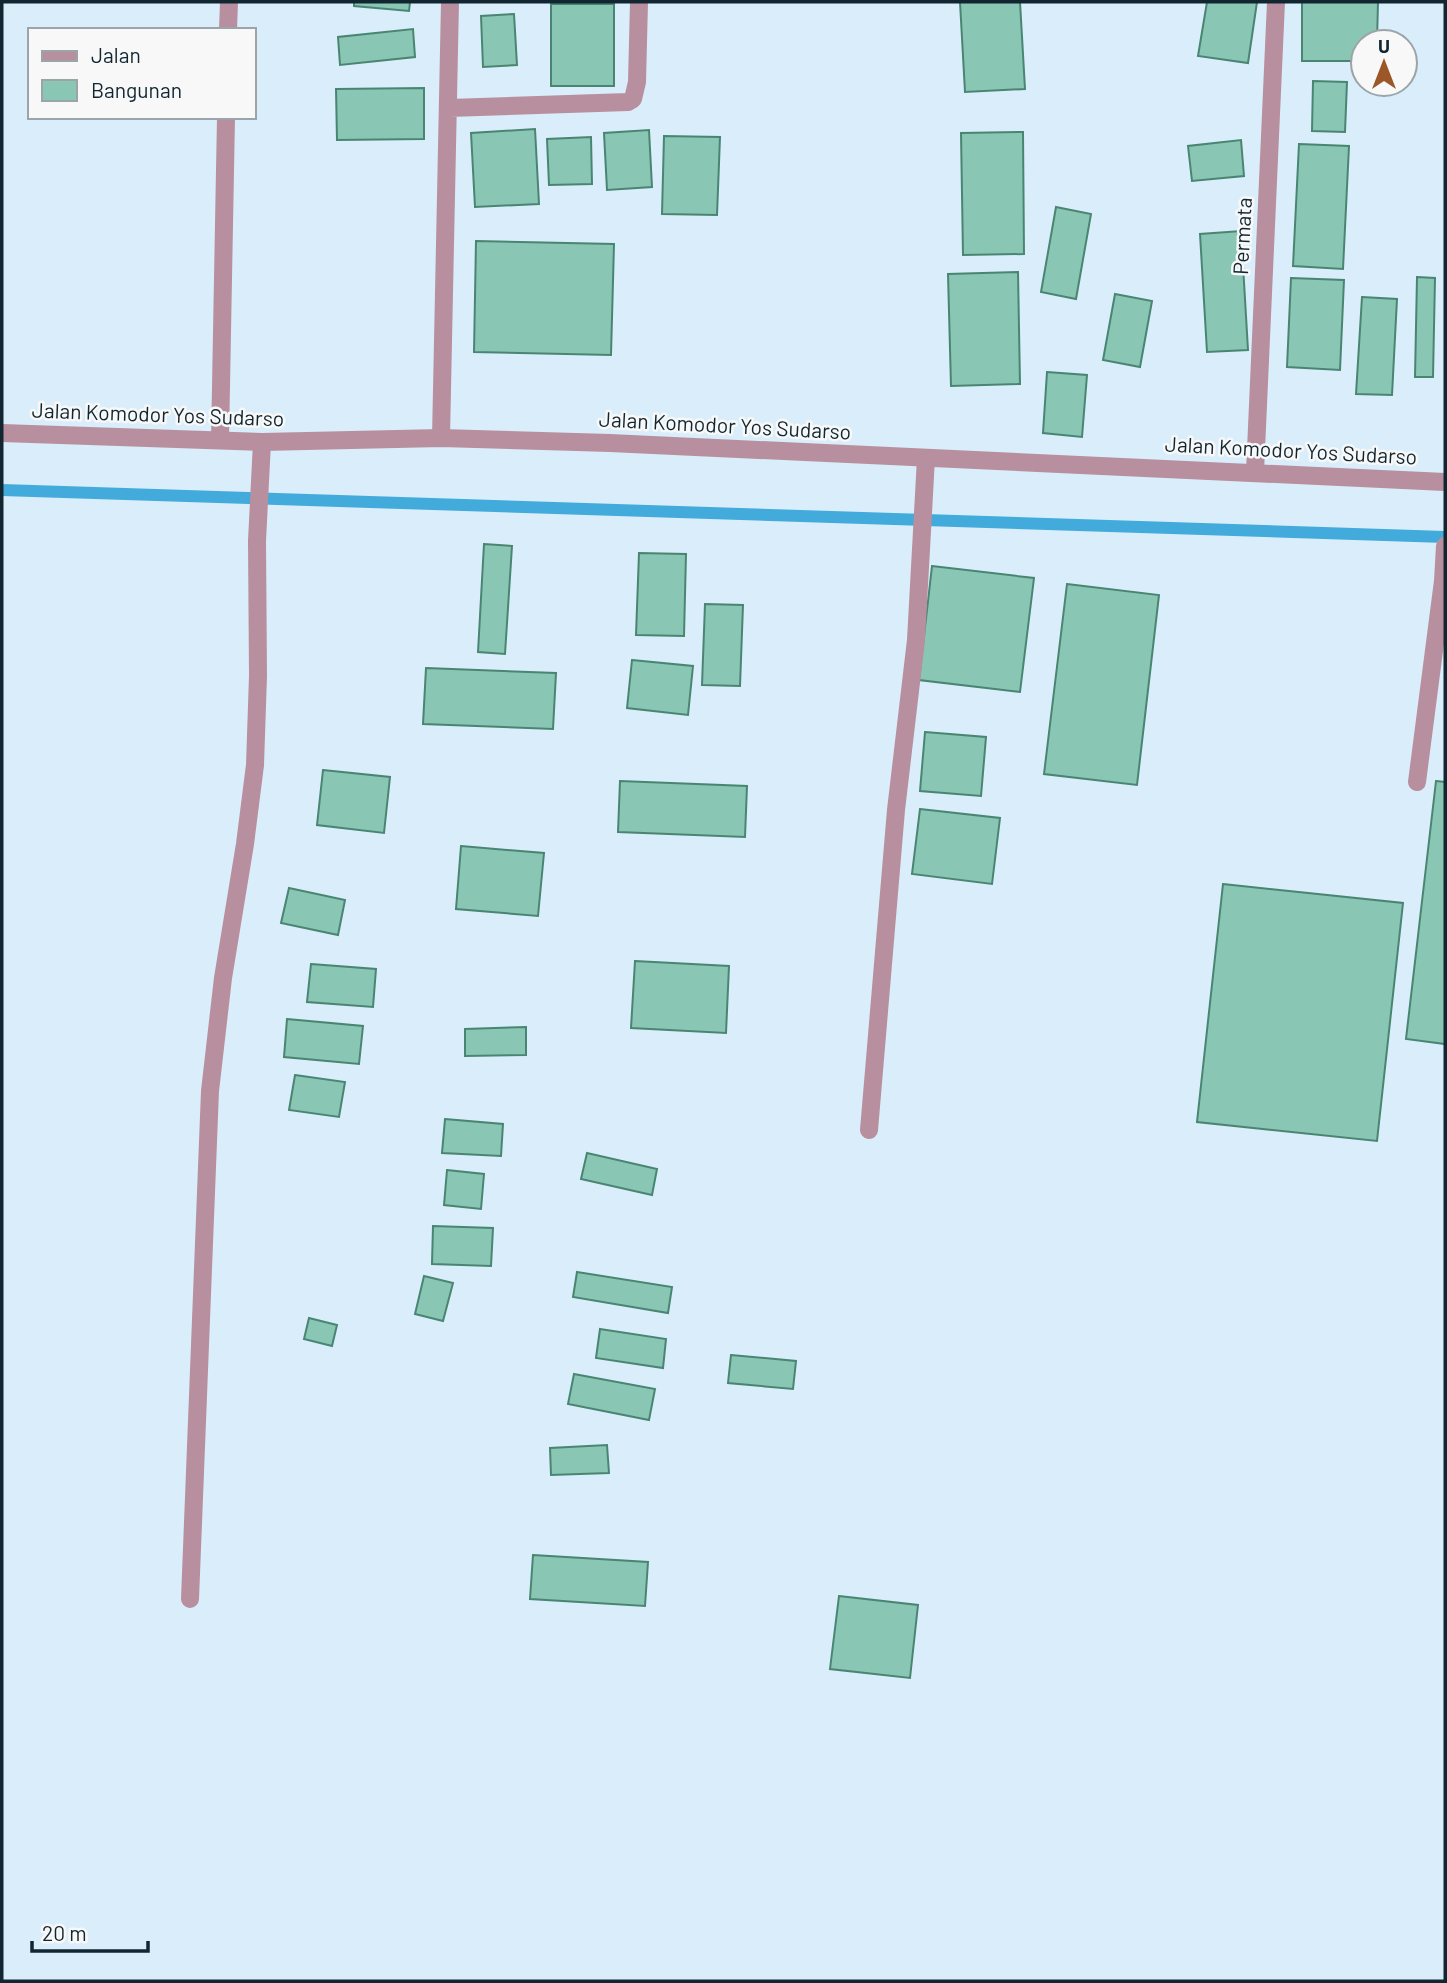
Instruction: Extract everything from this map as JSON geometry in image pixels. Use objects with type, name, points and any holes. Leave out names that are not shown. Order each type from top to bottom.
[{"type":"street","points":[[228,28],[229,2]]},
{"type":"street","points":[[441,439],[450,2]]},
{"type":"street","points":[[449,108],[628,102],[633,99],[637,82],[639,2]]},
{"type":"street","name":"Permata","points":[[1255,472],[1276,2]]},
{"type":"street","points":[[220,440],[226,119]]},
{"type":"street","name":"Jalan Komodor Yos Sudarso","points":[[2,433],[262,442],[441,439],[610,443],[1445,482]]},
{"type":"street","points":[[190,1599],[210,1091],[223,978],[255,765],[258,676],[257,541],[262,442]]},
{"type":"street","points":[[869,1130],[896,810],[916,640],[926,458]]},
{"type":"street","points":[[1417,782],[1443,581],[1445,545]]},
{"type":"building","points":[[354,2],[410,2],[409,11],[354,6]]},
{"type":"building","points":[[960,2],[1020,2],[1025,89],[965,92]]},
{"type":"building","points":[[1207,2],[1257,2],[1248,63],[1198,56]]},
{"type":"building","points":[[1302,2],[1378,2],[1377,28],[1349,28],[1349,61],[1302,61]]},
{"type":"building","points":[[551,4],[614,4],[614,86],[551,86]]},
{"type":"building","points":[[514,14],[517,65],[483,67],[481,16]]},
{"type":"building","points":[[413,29],[415,57],[340,65],[338,37]]},
{"type":"building","points":[[1313,81],[1347,82],[1345,132],[1312,131]]},
{"type":"building","points":[[424,88],[424,139],[337,140],[336,89]]},
{"type":"building","points":[[535,129],[539,204],[475,207],[471,133]]},
{"type":"building","points":[[649,130],[652,187],[607,190],[604,133]]},
{"type":"building","points":[[1023,132],[1024,254],[963,255],[961,133]]},
{"type":"building","points":[[664,136],[720,137],[717,215],[662,214]]},
{"type":"building","points":[[591,137],[592,184],[549,185],[547,139]]},
{"type":"building","points":[[1241,140],[1244,176],[1192,181],[1188,146]]},
{"type":"building","points":[[1299,144],[1349,146],[1343,269],[1293,266]]},
{"type":"building","points":[[1056,207],[1091,214],[1076,299],[1041,292]]},
{"type":"building","points":[[1241,231],[1248,350],[1207,352],[1200,234]]},
{"type":"building","points":[[476,241],[614,244],[611,355],[474,352]]},
{"type":"building","points":[[1018,272],[1020,384],[951,386],[948,274]]},
{"type":"building","points":[[1417,277],[1435,278],[1433,377],[1415,377]]},
{"type":"building","points":[[1291,278],[1344,280],[1340,370],[1287,367]]},
{"type":"building","points":[[1115,294],[1152,301],[1140,367],[1103,360]]},
{"type":"building","points":[[1362,297],[1397,299],[1392,395],[1356,394]]},
{"type":"building","points":[[1047,372],[1087,375],[1082,437],[1043,433]]},
{"type":"building","points":[[484,544],[512,546],[505,654],[478,652]]},
{"type":"building","points":[[639,553],[686,554],[684,636],[636,635]]},
{"type":"building","points":[[932,566],[1034,578],[1020,692],[919,680]]},
{"type":"building","points":[[1067,584],[1159,595],[1137,785],[1044,774]]},
{"type":"building","points":[[705,604],[743,605],[740,686],[702,685]]},
{"type":"building","points":[[632,660],[693,666],[688,715],[627,708]]},
{"type":"building","points":[[426,668],[556,673],[553,729],[423,724]]},
{"type":"building","points":[[925,732],[986,737],[981,796],[920,791]]},
{"type":"building","points":[[323,770],[390,777],[384,833],[317,825]]},
{"type":"building","points":[[620,781],[747,786],[745,837],[618,832]]},
{"type":"building","points":[[1436,781],[1445,782],[1445,1044],[1406,1039]]},
{"type":"building","points":[[920,809],[1000,818],[992,884],[912,874]]},
{"type":"building","points":[[461,846],[544,853],[538,916],[456,909]]},
{"type":"building","points":[[1223,884],[1403,903],[1377,1141],[1197,1122]]},
{"type":"building","points":[[289,888],[345,900],[338,935],[281,923]]},
{"type":"building","points":[[635,961],[729,966],[726,1033],[631,1028]]},
{"type":"building","points":[[311,964],[376,969],[373,1007],[307,1002]]},
{"type":"building","points":[[287,1019],[363,1026],[359,1064],[284,1057]]},
{"type":"building","points":[[526,1027],[526,1055],[465,1056],[465,1029]]},
{"type":"building","points":[[295,1075],[345,1082],[339,1117],[289,1110]]},
{"type":"building","points":[[445,1119],[503,1124],[501,1156],[442,1153]]},
{"type":"building","points":[[587,1153],[657,1169],[652,1195],[581,1179]]},
{"type":"building","points":[[447,1170],[484,1174],[481,1209],[444,1205]]},
{"type":"building","points":[[433,1226],[493,1228],[491,1266],[432,1264]]},
{"type":"building","points":[[577,1272],[672,1287],[668,1313],[573,1297]]},
{"type":"building","points":[[424,1276],[453,1283],[443,1321],[415,1314]]},
{"type":"building","points":[[309,1318],[337,1325],[332,1346],[304,1339]]},
{"type":"building","points":[[600,1329],[666,1339],[663,1368],[596,1358]]},
{"type":"building","points":[[731,1355],[796,1361],[793,1389],[728,1383]]},
{"type":"building","points":[[574,1374],[655,1389],[649,1420],[568,1404]]},
{"type":"building","points":[[607,1445],[609,1473],[551,1475],[550,1448]]},
{"type":"building","points":[[533,1555],[648,1562],[645,1606],[530,1599]]},
{"type":"building","points":[[839,1596],[918,1605],[910,1678],[830,1669]]},
{"type":"waterway","points":[[2,490],[1445,537]]}]
